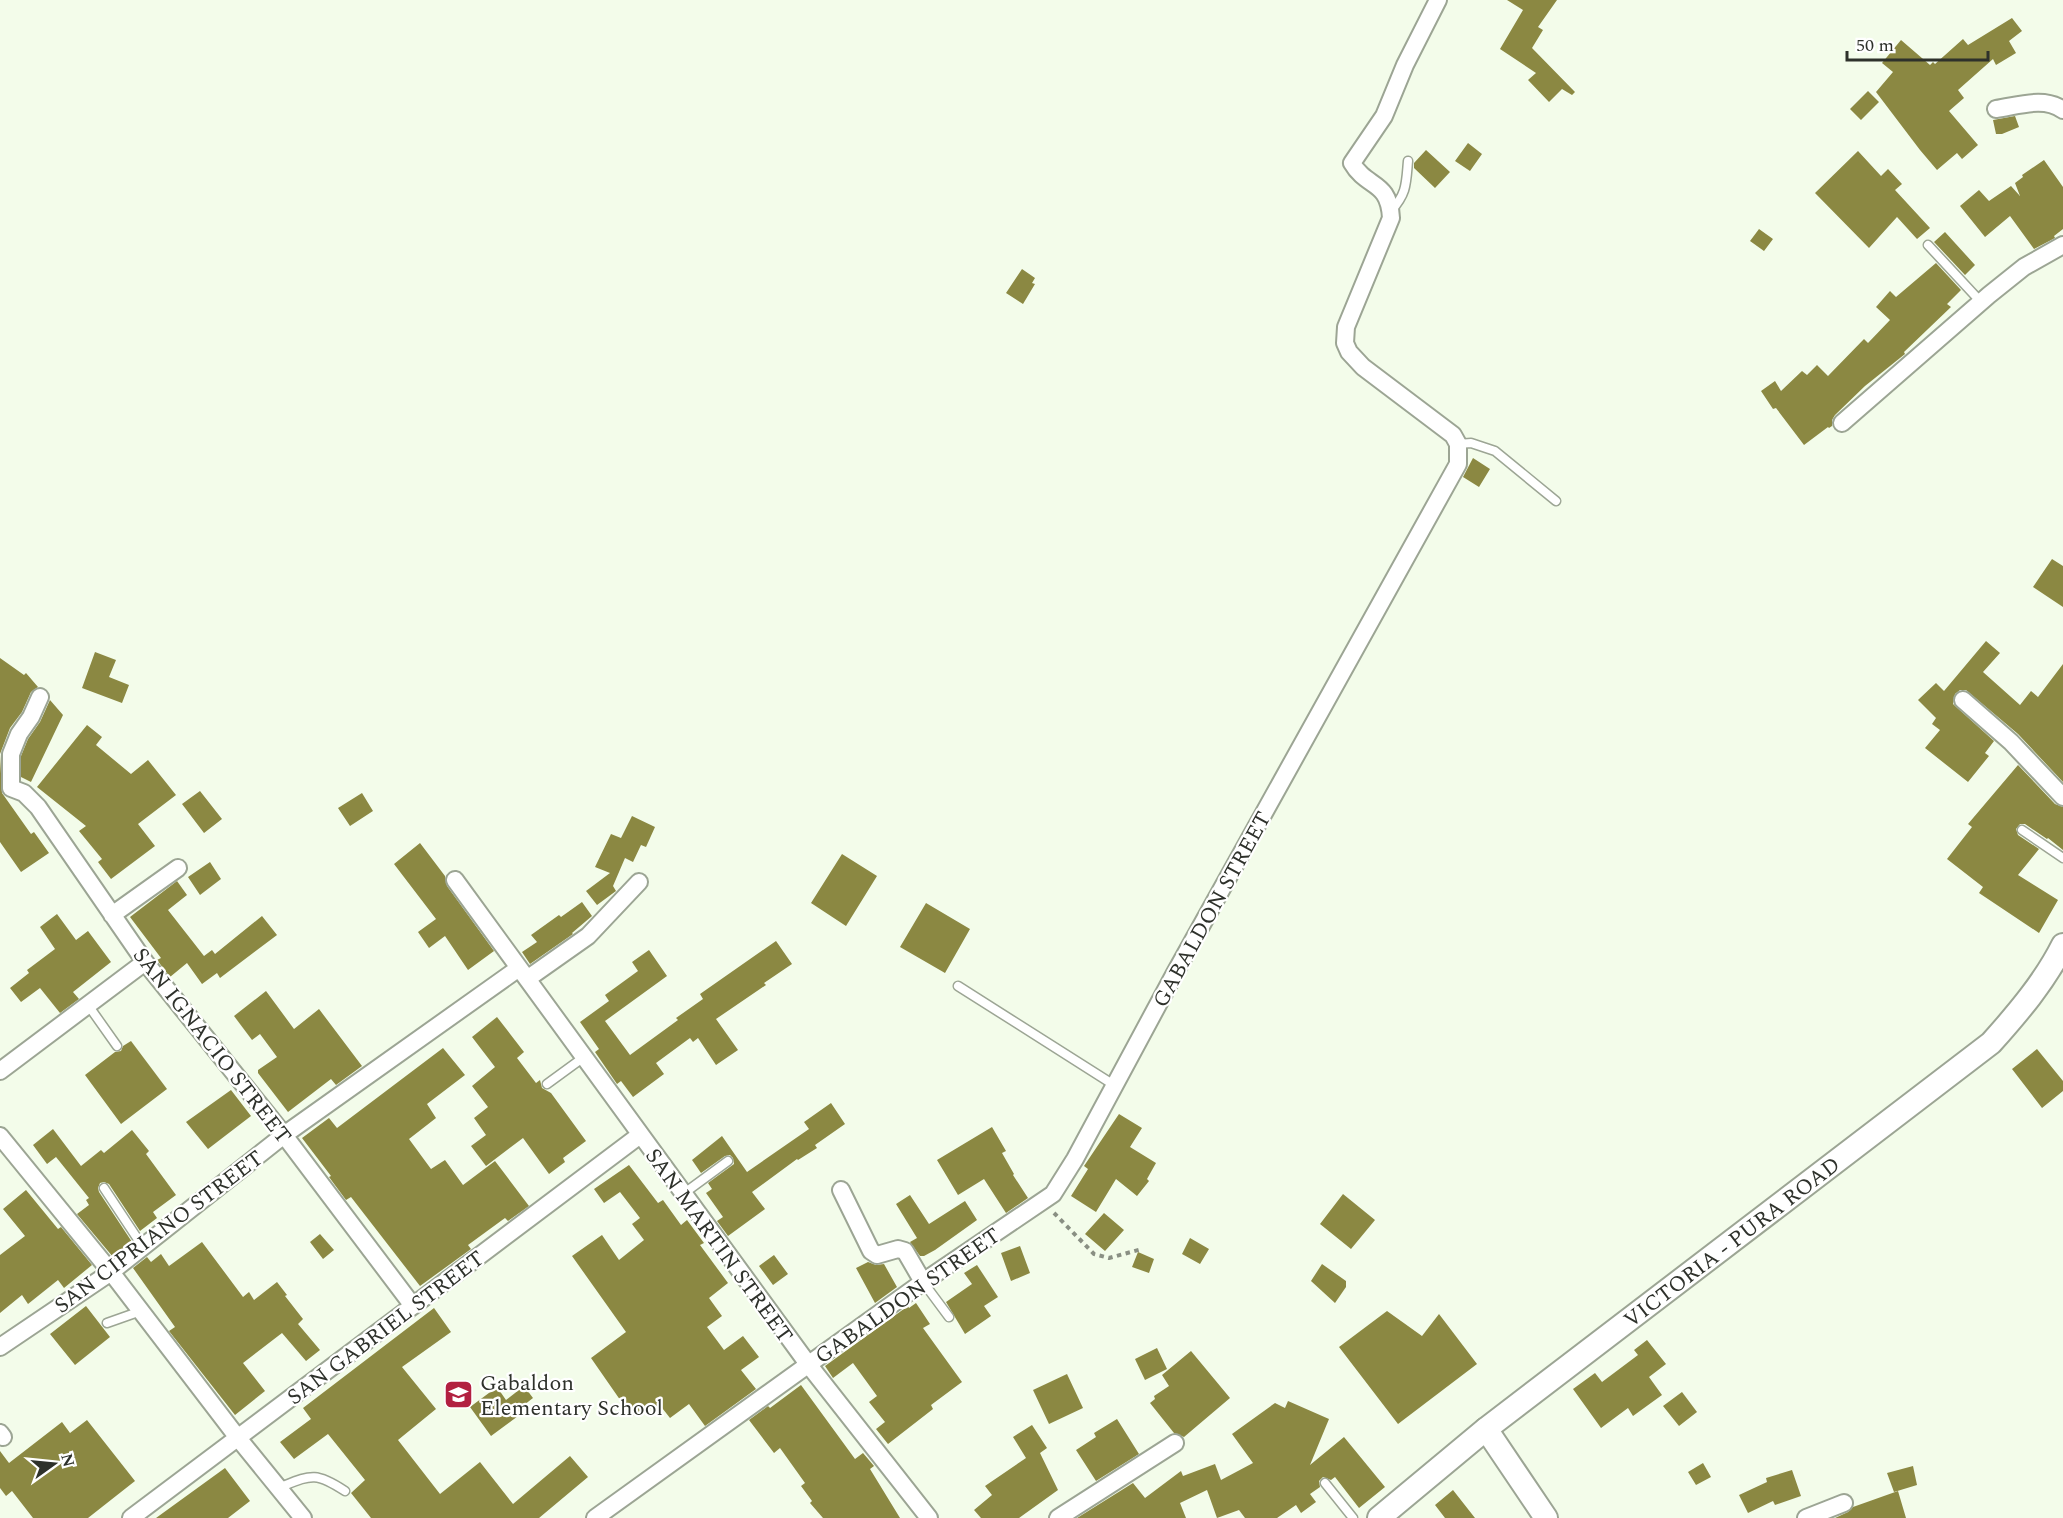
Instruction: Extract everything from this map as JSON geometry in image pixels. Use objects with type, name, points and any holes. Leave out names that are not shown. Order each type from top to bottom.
[{"type":"main road","name":"VICTORIA - PURA ROAD","points":[[1379,1518],[1486,1430],[1992,1043],[2018,1013],[2061,954]]},
{"type":"main road","points":[[1486,1430],[1546,1518]]},
{"type":"street","points":[[1438,0],[1405,65],[1384,116],[1352,163],[1384,192],[1390,203],[1391,219],[1346,327],[1345,343],[1349,352],[1363,367],[1453,435],[1458,444]]},
{"type":"street","points":[[1996,109],[2044,102],[2054,104],[2063,110]]},
{"type":"street","points":[[1842,423],[2024,267],[2063,245]]},
{"type":"street","name":"GABALDON STREET","points":[[595,1518],[923,1282],[1053,1194],[1458,464],[1458,444]]},
{"type":"street","points":[[6,789],[11,754],[18,734],[31,717],[40,697]]},
{"type":"street","points":[[1963,700],[2011,742],[2063,797]]},
{"type":"street","name":"SAN IGNACIO STREET","points":[[6,789],[24,793],[38,807],[146,962],[284,1135],[413,1306]]},
{"type":"street","points":[[112,915],[178,868]]},
{"type":"street","name":"SAN MARTIN STREET","points":[[455,880],[808,1365],[929,1518]]},
{"type":"street","name":"SAN CIPRIANO STREET","points":[[0,1347],[111,1272],[284,1135],[523,973],[588,936],[639,882]]},
{"type":"street","points":[[0,1071],[146,962]]},
{"type":"street","name":"SAN GABRIEL STREET","points":[[131,1518],[639,1135]]},
{"type":"street","points":[[0,1136],[111,1272],[237,1438],[303,1518]]},
{"type":"street","points":[[841,1190],[871,1251],[877,1255],[898,1249],[905,1251],[923,1282]]},
{"type":"street","points":[[1058,1518],[1175,1443]]},
{"type":"street","points":[[1806,1518],[1844,1503]]},
{"type":"lane","points":[[1390,212],[1402,198],[1406,188],[1408,160]]},
{"type":"lane","points":[[1928,245],[1981,302]]},
{"type":"lane","points":[[1458,444],[1482,445],[1495,451],[1556,501]]},
{"type":"lane","points":[[2022,830],[2063,858]]},
{"type":"lane","points":[[958,986],[1114,1086]]},
{"type":"lane","points":[[88,1005],[117,1046]]},
{"type":"lane","points":[[547,1084],[584,1057]]},
{"type":"lane","points":[[683,1194],[728,1161]]},
{"type":"lane","points":[[104,1188],[142,1247]]},
{"type":"lane","points":[[923,1282],[950,1317]]},
{"type":"lane","points":[[107,1323],[141,1311]]},
{"type":"lane","points":[[278,1488],[306,1477],[325,1478],[345,1491]]},
{"type":"lane","points":[[1325,1483],[1353,1518]]},
{"type":"path","points":[[1043,1202],[1094,1254],[1109,1258],[1142,1249]]},
{"type":"building","points":[[1507,0],[1557,0],[1538,27],[1543,30],[1532,48],[1575,92],[1572,95],[1562,89],[1549,102],[1528,80],[1536,73],[1500,49],[1523,10]]},
{"type":"building","points":[[2012,18],[2022,31],[2009,41],[2016,53],[1996,65],[1993,59],[1958,90],[1964,98],[1949,111],[1978,145],[1962,159],[1957,153],[1937,170],[1876,92],[1893,72],[1882,63],[1901,40],[1930,65],[1933,62],[1935,64],[1963,39],[1968,45]]},
{"type":"building","points":[[1868,91],[1879,102],[1861,120],[1850,109]]},
{"type":"building","points":[[2015,116],[2019,127],[1996,134],[1993,120]]},
{"type":"building","points":[[1468,143],[1482,154],[1470,171],[1455,161]]},
{"type":"building","points":[[1426,150],[1450,172],[1435,188],[1414,168],[1414,163]]},
{"type":"building","points":[[1858,151],[1881,176],[1888,169],[1902,184],[1895,190],[1930,228],[1917,239],[1897,217],[1869,248],[1815,193]]},
{"type":"building","points":[[2044,160],[2063,187],[2063,229],[2054,236],[2055,238],[2034,249],[2010,216],[1985,237],[1960,206],[1979,190],[1989,201],[2011,186],[2020,196],[2015,183],[2023,177],[2022,175]]},
{"type":"building","points":[[1759,229],[1773,239],[1764,251],[1750,241]]},
{"type":"building","points":[[1945,232],[1975,265],[1965,275],[1934,242]]},
{"type":"building","points":[[1936,263],[1961,290],[1947,304],[1951,307],[1904,352],[1905,354],[1865,386],[1835,415],[1832,426],[1804,445],[1776,408],[1773,409],[1761,391],[1775,381],[1781,391],[1802,371],[1807,375],[1817,365],[1828,376],[1864,339],[1868,343],[1890,320],[1876,307],[1890,291],[1896,297]]},
{"type":"building","points":[[1022,269],[1035,278],[1032,283],[1035,284],[1023,304],[1006,293]]},
{"type":"building","points":[[1473,458],[1490,469],[1479,487],[1463,477]]},
{"type":"building","points":[[2052,559],[2063,566],[2063,607],[2033,587]]},
{"type":"building","points":[[1986,641],[2000,653],[1983,672],[2020,705],[2031,691],[2038,697],[2063,664],[2063,782],[2018,734],[1966,690],[1960,690],[1955,694],[1953,704],[1994,741],[1985,753],[1989,756],[1968,782],[1925,748],[1940,730],[1932,724],[1936,718],[1918,700],[1936,683],[1944,691]]},
{"type":"building","points":[[95,652],[116,660],[109,677],[129,685],[122,703],[82,688]]},
{"type":"building","points":[[0,658],[24,675],[26,673],[38,687],[31,692],[22,712],[10,728],[0,754]]},
{"type":"building","points":[[50,700],[63,715],[31,782],[21,777],[21,756]]},
{"type":"building","points":[[87,725],[102,737],[96,745],[131,774],[148,760],[176,795],[138,824],[155,846],[111,879],[98,862],[102,859],[79,831],[86,826],[37,787]]},
{"type":"building","points":[[0,754],[2,793],[31,834],[34,832],[49,853],[21,872],[0,842]]},
{"type":"building","points":[[2018,765],[2055,804],[2063,807],[2063,850],[2025,824],[2020,824],[2016,829],[2018,835],[2039,849],[2018,875],[2058,900],[2039,933],[1979,893],[1983,887],[1947,859],[1972,827],[1968,824]]},
{"type":"building","points":[[200,791],[222,819],[204,833],[182,804]]},
{"type":"building","points":[[362,793],[373,811],[350,826],[338,808]]},
{"type":"building","points":[[632,816],[655,827],[646,847],[641,845],[633,862],[625,858],[613,886],[616,891],[597,905],[586,891],[610,873],[595,867],[611,834],[621,838]]},
{"type":"building","points":[[420,843],[445,876],[447,886],[494,951],[468,970],[445,936],[429,948],[418,932],[436,919],[394,864]]},
{"type":"building","points":[[842,854],[877,876],[846,926],[811,903]]},
{"type":"building","points":[[210,862],[221,879],[200,895],[188,877]]},
{"type":"building","points":[[177,881],[187,895],[168,910],[204,956],[212,950],[215,954],[262,916],[277,935],[220,978],[217,973],[202,984],[187,963],[170,977],[157,960],[161,958],[130,917]]},
{"type":"building","points":[[582,902],[592,916],[573,934],[530,964],[522,952],[537,942],[531,935]]},
{"type":"building","points":[[926,903],[970,929],[945,973],[900,947]]},
{"type":"building","points":[[57,914],[76,940],[88,931],[111,962],[73,992],[79,999],[60,1013],[40,988],[21,1002],[10,988],[29,973],[27,970],[55,949],[40,927]]},
{"type":"building","points":[[776,941],[792,964],[716,1019],[738,1050],[716,1065],[698,1038],[693,1042],[690,1038],[656,1063],[664,1074],[633,1097],[621,1081],[617,1084],[595,1052],[599,1049],[580,1022],[609,1001],[605,995],[638,971],[632,962],[649,950],[667,976],[605,1021],[630,1055],[703,999],[700,994]]},
{"type":"building","points":[[266,991],[294,1029],[319,1009],[362,1066],[336,1085],[331,1079],[288,1112],[258,1073],[258,1070],[277,1057],[260,1034],[252,1040],[234,1016]]},
{"type":"building","points":[[497,1017],[524,1052],[517,1058],[536,1083],[540,1080],[542,1088],[551,1093],[586,1141],[563,1158],[565,1162],[549,1174],[523,1138],[486,1166],[471,1146],[486,1135],[474,1118],[488,1107],[472,1086],[495,1067],[472,1037]]},
{"type":"building","points":[[131,1041],[167,1089],[121,1124],[85,1075],[115,1052],[121,1051],[123,1046]]},
{"type":"building","points":[[443,1048],[465,1075],[427,1104],[436,1118],[409,1139],[431,1169],[445,1160],[463,1185],[495,1161],[529,1206],[508,1221],[505,1218],[468,1245],[471,1249],[420,1286],[351,1197],[346,1200],[302,1138],[329,1118],[337,1128]]},
{"type":"building","points":[[2037,1049],[2063,1081],[2063,1091],[2042,1108],[2012,1069]]},
{"type":"building","points":[[231,1090],[251,1116],[208,1149],[186,1122]]},
{"type":"building","points":[[831,1103],[845,1124],[815,1145],[817,1148],[797,1159],[752,1192],[765,1209],[728,1236],[717,1221],[723,1217],[706,1193],[712,1189],[708,1183],[734,1164],[733,1158],[730,1155],[725,1156],[701,1173],[692,1160],[722,1136],[747,1172],[809,1129],[804,1122]]},
{"type":"building","points":[[1119,1114],[1142,1128],[1130,1147],[1156,1163],[1147,1179],[1149,1181],[1137,1196],[1116,1179],[1096,1212],[1071,1196],[1088,1169],[1084,1166]]},
{"type":"building","points":[[992,1127],[1006,1151],[1002,1153],[1013,1175],[1028,1198],[1006,1213],[984,1179],[958,1195],[937,1160]]},
{"type":"building","points":[[53,1129],[81,1166],[101,1150],[104,1153],[132,1130],[149,1151],[146,1154],[176,1195],[153,1212],[157,1218],[140,1231],[109,1184],[100,1183],[99,1192],[132,1242],[113,1257],[77,1214],[89,1205],[86,1200],[89,1198],[56,1157],[47,1164],[33,1145]]},
{"type":"building","points":[[629,1165],[658,1203],[663,1200],[681,1225],[687,1220],[704,1243],[700,1245],[728,1283],[709,1298],[722,1316],[707,1327],[724,1350],[743,1336],[759,1357],[741,1370],[756,1389],[705,1426],[689,1404],[670,1418],[659,1404],[652,1410],[648,1405],[632,1417],[591,1358],[626,1332],[572,1256],[602,1235],[619,1260],[644,1240],[632,1224],[640,1218],[620,1192],[604,1203],[594,1189]]},
{"type":"building","points":[[26,1190],[58,1229],[61,1227],[92,1265],[64,1288],[58,1280],[28,1304],[22,1295],[0,1313],[0,1255],[25,1236],[3,1209]]},
{"type":"building","points":[[1343,1194],[1375,1220],[1351,1249],[1320,1224]]},
{"type":"building","points":[[910,1195],[929,1224],[965,1201],[977,1220],[935,1250],[920,1256],[910,1242],[917,1238],[896,1204]]},
{"type":"building","points":[[1104,1213],[1124,1230],[1105,1251],[1085,1234]]},
{"type":"building","points":[[320,1234],[334,1250],[323,1259],[310,1242]]},
{"type":"building","points":[[1190,1238],[1209,1249],[1200,1264],[1182,1254]]},
{"type":"building","points":[[202,1242],[243,1297],[249,1292],[254,1300],[277,1282],[303,1319],[298,1324],[320,1350],[306,1361],[282,1333],[243,1363],[265,1391],[235,1415],[169,1331],[175,1327],[133,1268],[147,1257],[151,1262],[161,1254],[169,1266]]},
{"type":"building","points":[[1020,1246],[1030,1273],[1011,1281],[1001,1253]]},
{"type":"building","points":[[1138,1252],[1154,1259],[1149,1273],[1132,1267]]},
{"type":"building","points":[[774,1255],[788,1274],[773,1285],[759,1266]]},
{"type":"building","points":[[868,1262],[876,1265],[884,1264],[897,1287],[875,1303],[856,1268]]},
{"type":"building","points":[[1322,1264],[1346,1281],[1346,1287],[1335,1303],[1311,1281]]},
{"type":"building","points":[[977,1265],[998,1297],[984,1306],[991,1316],[965,1334],[946,1302],[972,1284],[964,1273]]},
{"type":"building","points":[[916,1303],[930,1324],[923,1328],[962,1382],[931,1405],[933,1409],[888,1444],[876,1429],[885,1422],[869,1402],[877,1396],[853,1363],[833,1378],[825,1366],[908,1306],[909,1308]]},
{"type":"building","points":[[86,1306],[110,1337],[75,1365],[50,1334]]},
{"type":"building","points":[[434,1308],[451,1332],[402,1367],[436,1409],[398,1440],[440,1494],[480,1462],[513,1504],[570,1456],[588,1477],[539,1518],[371,1518],[351,1493],[365,1480],[328,1434],[294,1459],[280,1442],[311,1419],[303,1408]]},
{"type":"building","points":[[1387,1311],[1422,1336],[1439,1314],[1477,1364],[1398,1424],[1339,1347]]},
{"type":"building","points":[[1647,1340],[1666,1364],[1649,1377],[1662,1395],[1633,1416],[1628,1408],[1601,1428],[1573,1389],[1595,1373],[1602,1382],[1638,1355],[1634,1350]]},
{"type":"building","points":[[1157,1348],[1167,1369],[1145,1380],[1135,1359]]},
{"type":"building","points":[[1191,1351],[1230,1398],[1184,1437],[1174,1433],[1150,1403],[1155,1399],[1154,1396],[1169,1386],[1162,1375]]},
{"type":"building","points":[[1067,1374],[1083,1408],[1049,1424],[1033,1390]]},
{"type":"building","points":[[801,1385],[855,1459],[863,1453],[874,1466],[870,1469],[900,1518],[823,1518],[810,1503],[812,1501],[801,1486],[805,1483],[780,1448],[774,1453],[749,1420]]},
{"type":"building","points":[[524,1386],[533,1398],[515,1412],[518,1416],[491,1436],[470,1407],[497,1387],[506,1400]]},
{"type":"building","points":[[1682,1392],[1697,1412],[1679,1426],[1663,1406]]},
{"type":"building","points":[[1288,1401],[1329,1419],[1310,1465],[1344,1437],[1385,1487],[1359,1508],[1335,1477],[1331,1480],[1323,1477],[1319,1481],[1320,1487],[1310,1494],[1316,1502],[1301,1513],[1296,1505],[1277,1518],[1245,1518],[1239,1510],[1217,1518],[1207,1490],[1180,1503],[1186,1518],[1077,1518],[1133,1483],[1145,1498],[1181,1471],[1183,1476],[1215,1464],[1221,1480],[1253,1463],[1232,1434],[1275,1403],[1285,1408]]},
{"type":"building","points":[[1117,1419],[1139,1454],[1096,1481],[1076,1450],[1096,1437],[1094,1433]]},
{"type":"building","points":[[87,1420],[135,1481],[88,1518],[33,1518],[12,1491],[6,1496],[0,1488],[0,1451],[9,1463],[62,1422],[70,1433]]},
{"type":"building","points":[[1032,1425],[1047,1448],[1040,1453],[1058,1490],[1019,1518],[981,1518],[974,1510],[992,1495],[985,1486],[1026,1458],[1013,1437]]},
{"type":"building","points":[[1703,1463],[1711,1477],[1696,1485],[1688,1472]]},
{"type":"building","points":[[1913,1466],[1917,1485],[1894,1492],[1887,1473]]},
{"type":"building","points":[[225,1468],[250,1501],[228,1518],[156,1518]]},
{"type":"building","points":[[1792,1470],[1801,1496],[1775,1505],[1773,1501],[1748,1513],[1739,1495],[1767,1482],[1766,1478]]},
{"type":"building","points":[[1453,1490],[1475,1518],[1445,1518],[1435,1505]]},
{"type":"building","points":[[1898,1491],[1906,1518],[1835,1518],[1853,1507]]},
{"type":"place","name":"Gabaldon Elementary School","points":[[459,1395]]}]
